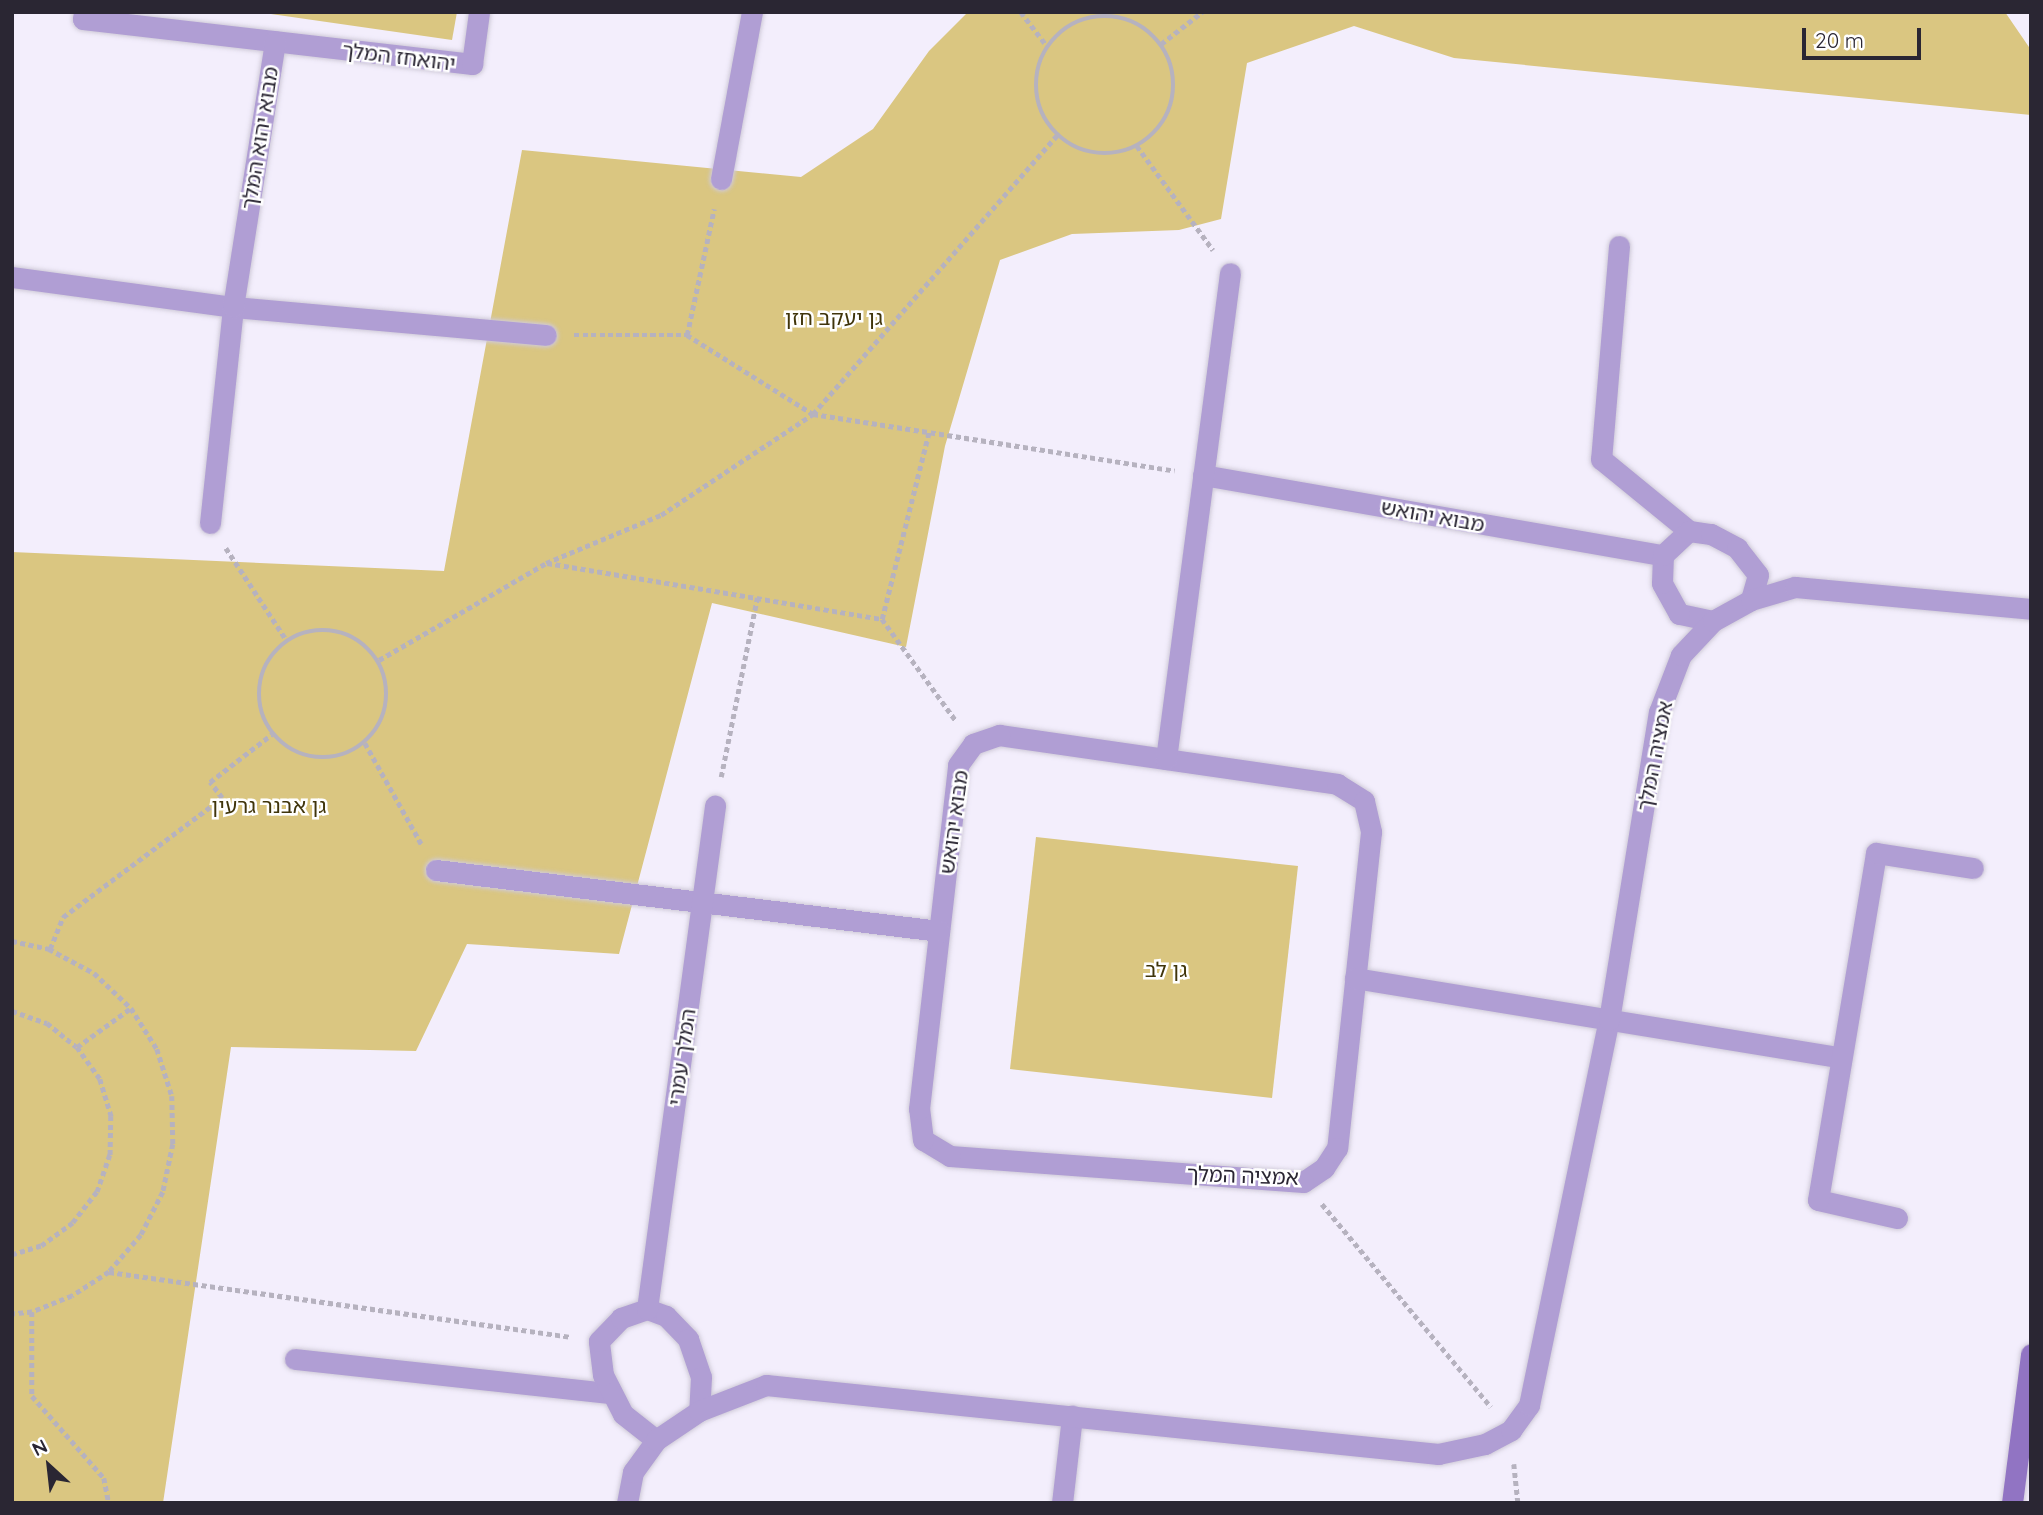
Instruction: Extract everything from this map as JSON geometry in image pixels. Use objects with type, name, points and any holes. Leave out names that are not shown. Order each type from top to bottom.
[{"type":"street","name":"מבוא יהוא המלך","points":[[84,12],[83,19],[275,41],[233,307],[210,523]]},
{"type":"street","name":"יהואחז המלך","points":[[275,41],[472,64],[480,12]]},
{"type":"street","points":[[721,179],[752,12]]},
{"type":"street","points":[[1619,246],[1601,458],[1689,531],[1712,534],[1737,548],[1758,575],[1751,600]]},
{"type":"street","points":[[1166,759],[1230,273]]},
{"type":"street","points":[[12,277],[233,307],[546,335]]},
{"type":"street","name":"מבוא יהואש","points":[[1203,475],[1663,555]]},
{"type":"street","points":[[1689,531],[1663,555],[1662,583],[1679,614],[1713,621]]},
{"type":"street","name":"אמציה המלך","points":[[1511,1430],[1529,1405],[1609,1020],[1659,712],[1681,655],[1713,621],[1751,600],[1795,587],[2031,609]]},
{"type":"street","name":"מבוא יהואש","points":[[939,931],[958,765],[973,744],[999,735],[1337,784],[1364,801],[1371,832],[1355,978]]},
{"type":"street","name":"המלך עמרי","points":[[648,1309],[715,806]]},
{"type":"street","points":[[1896,1218],[1818,1200],[1839,1057],[1876,853],[1973,868]]},
{"type":"street","points":[[436,870],[702,900],[939,931]]},
{"type":"street","name":"אמציה המלך","points":[[939,931],[919,1109],[923,1140],[950,1156],[1303,1182],[1324,1168],[1337,1148],[1355,978]]},
{"type":"street","points":[[1355,978],[1839,1057]]},
{"type":"street","points":[[656,1440],[623,1414],[608,1393],[599,1340],[621,1318],[648,1309],[666,1317],[688,1339],[701,1377],[699,1411]]},
{"type":"street","points":[[2012,1503],[2031,1354]]},
{"type":"street","points":[[295,1359],[608,1393]]},
{"type":"street","points":[[627,1503],[634,1472],[656,1440],[699,1411],[766,1385],[1438,1454],[1485,1444],[1511,1430]]},
{"type":"street","points":[[1062,1503],[1072,1416]]},
{"type":"path","points":[[1021,12],[1047,46]]},
{"type":"path","points":[[1161,44],[1202,12]]},
{"type":"path","points":[[1104,16],[1146,29],[1161,44],[1171,66],[1174,89],[1168,112],[1156,132],[1137,146],[1095,153],[1057,135],[1038,102],[1035,83],[1047,46],[1082,19],[1104,16]]},
{"type":"path","points":[[379,660],[546,563],[661,515],[813,414],[1057,135]]},
{"type":"path","points":[[1137,146],[1230,273]]},
{"type":"path","points":[[687,334],[721,179]]},
{"type":"path","points":[[546,335],[687,334],[813,414],[1203,475]]},
{"type":"path","points":[[882,620],[929,432]]},
{"type":"path","points":[[210,523],[287,641]]},
{"type":"path","points":[[546,563],[882,620],[973,744]]},
{"type":"path","points":[[715,806],[757,598]]},
{"type":"path","points":[[327,629],[347,634],[379,660],[386,677],[387,704],[377,730],[365,743],[337,756],[306,757],[272,734],[260,705],[261,674],[287,641],[327,629]]},
{"type":"path","points":[[50,949],[63,917],[222,798],[210,782],[272,734]]},
{"type":"path","points":[[365,743],[436,870]]},
{"type":"path","points":[[12,941],[50,949],[94,974],[131,1008],[157,1049],[172,1096],[173,1144],[163,1192],[146,1224],[108,1272],[72,1296],[32,1312],[12,1314]]},
{"type":"path","points":[[77,1046],[131,1008]]},
{"type":"path","points":[[12,1011],[47,1023],[77,1046],[100,1079],[107,1104],[110,1155],[97,1192],[73,1223],[41,1246],[12,1255]]},
{"type":"path","points":[[1303,1182],[1511,1430],[1518,1503]]},
{"type":"path","points":[[108,1272],[599,1340]]},
{"type":"path","points":[[32,1312],[32,1396],[104,1478],[109,1503]]},
{"type":"green space","points":[[257,12],[457,12],[452,40]]},
{"type":"green space","name":"גן אבנר גרעין","points":[[968,12],[2005,12],[2031,50],[2031,115],[1454,58],[1354,26],[1247,63],[1221,219],[1179,230],[1072,234],[1000,260],[945,446],[906,647],[712,603],[619,954],[467,944],[416,1051],[231,1047],[163,1503],[12,1503],[12,552],[444,571],[522,150],[801,177],[873,129],[929,51]]},
{"type":"green space","name":"גן לב","points":[[1036,837],[1298,866],[1272,1098],[1010,1069]]},
{"type":"park label","name":"גן יעקב חזן","points":[[834,317]]}]
